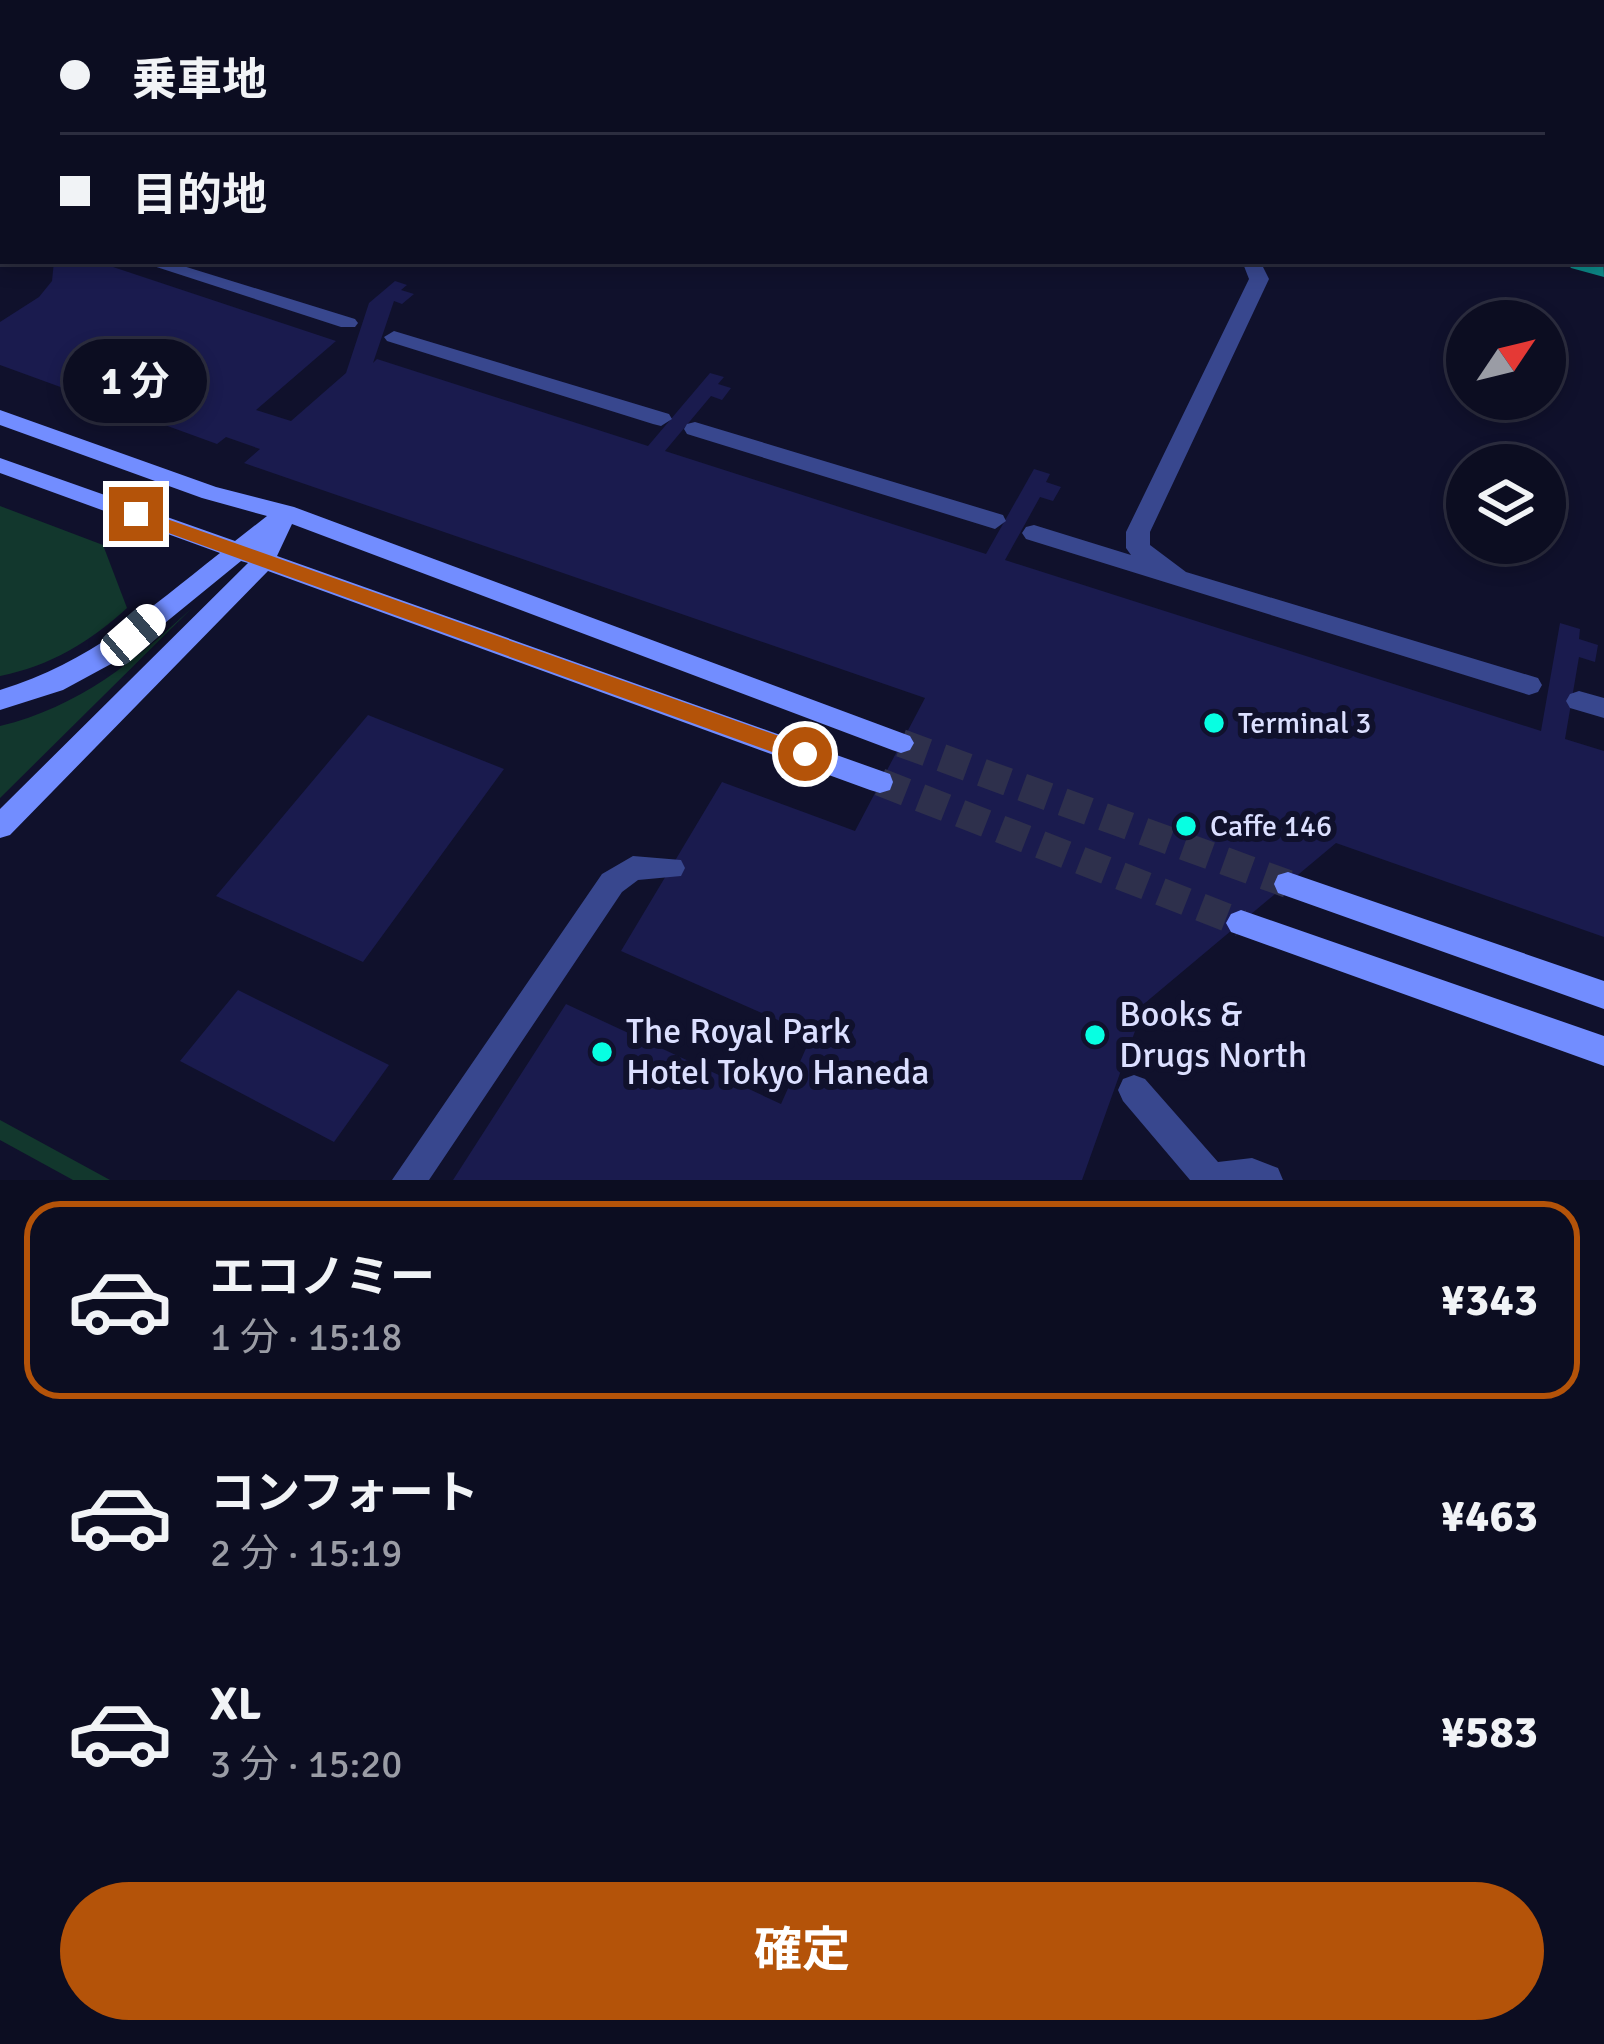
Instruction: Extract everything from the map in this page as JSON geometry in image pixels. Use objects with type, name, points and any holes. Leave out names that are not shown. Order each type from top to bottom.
[{"type":"street","points":[[0,417],[210,494],[286,513],[901,743]]},
{"type":"street","points":[[0,465],[880,782]]},
{"type":"street","points":[[0,700],[54,683],[100,659],[286,513]]},
{"type":"street","points":[[0,827],[225,604],[263,561],[286,513]]},
{"type":"street","points":[[1288,884],[1604,995]]},
{"type":"street","points":[[1241,922],[1604,1051]]},
{"type":"lane","points":[[157,264],[348,323]]},
{"type":"lane","points":[[1178,578],[1138,548],[1138,532],[1259,279],[1252,264]]},
{"type":"lane","points":[[394,337],[661,419]]},
{"type":"lane","points":[[695,429],[994,521]]},
{"type":"lane","points":[[1034,533],[1529,685]]},
{"type":"lane","points":[[410,1180],[612,883],[633,868],[671,868]]},
{"type":"lane","points":[[1134,1090],[1208,1178],[1252,1174],[1267,1180]]},
{"type":"green space","points":[[0,506],[103,545],[127,608],[68,651],[0,676]]},
{"type":"green space","points":[[193,607],[0,798],[0,726],[55,707],[104,680]]},
{"type":"green space","points":[[0,1120],[110,1180],[73,1180],[0,1140]]},
{"type":"building","name":"Terminal 3","points":[[54,264],[104,264],[336,341],[256,410],[291,421],[346,373],[369,303],[395,281],[407,285],[401,290],[414,294],[402,304],[394,301],[373,363],[377,359],[648,446],[710,373],[724,377],[718,384],[731,388],[722,400],[711,396],[665,451],[986,554],[1034,469],[1050,474],[1046,482],[1061,487],[1053,501],[1040,497],[1005,560],[1541,731],[1560,623],[1580,629],[1579,639],[1598,645],[1595,662],[1579,657],[1565,739],[1604,751],[1604,937],[1336,843],[1145,1003],[1082,1180],[453,1180],[566,1004],[781,1104],[812,1035],[621,951],[722,782],[855,831],[925,698],[244,463],[260,449],[226,437],[217,444],[0,365],[0,322],[39,297],[52,281]]},
{"type":"building","points":[[368,715],[504,769],[363,962],[216,896]]},
{"type":"building","points":[[238,990],[389,1065],[334,1142],[180,1061]]},
{"type":"tunnel","points":[[901,743],[1288,884]]},
{"type":"tunnel","points":[[880,782],[1241,923]]},
{"type":"place","name":"Terminal 3","points":[[1214,723]]},
{"type":"place","name":"Caffe 146","points":[[1186,826]]},
{"type":"place","name":"Books & Drugs North","points":[[1095,1035]]},
{"type":"place","name":"The Royal Park Hotel Tokyo Haneda","points":[[602,1052]]},
{"type":"route","points":[[136,514],[805,754]]}]
